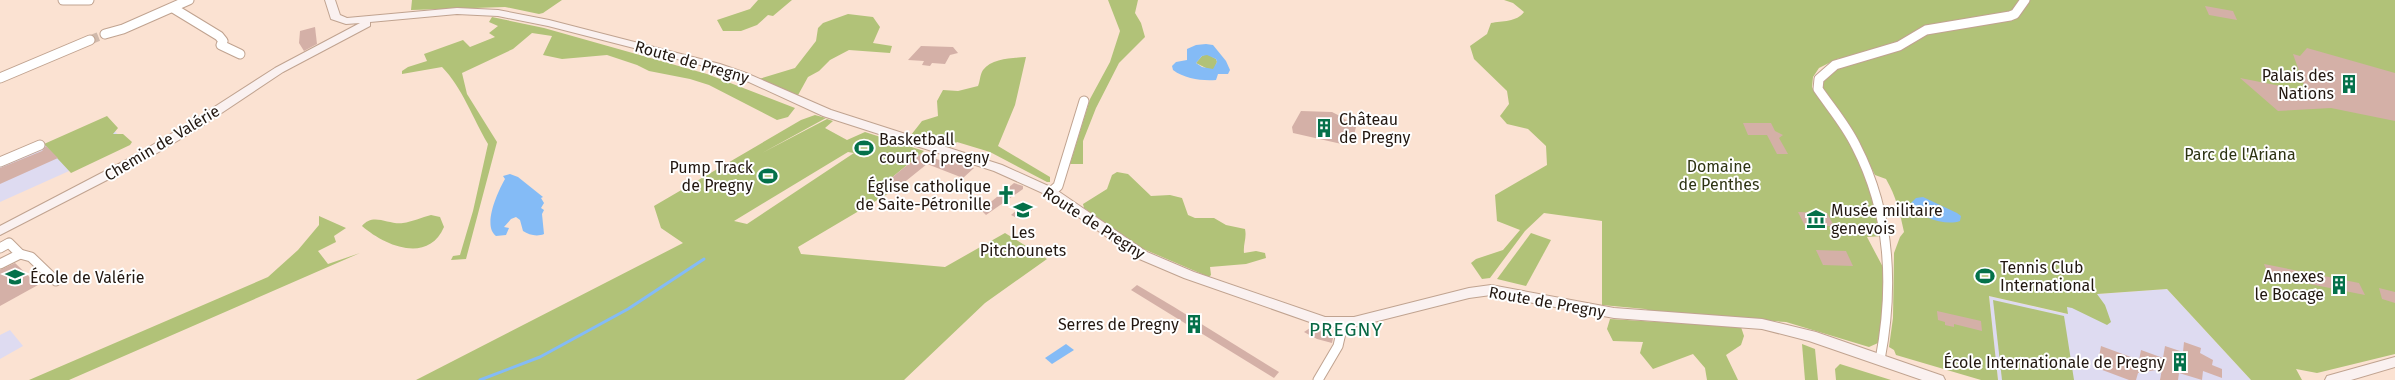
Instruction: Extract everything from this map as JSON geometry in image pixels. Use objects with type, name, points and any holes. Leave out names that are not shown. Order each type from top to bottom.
[{"type":"street","points":[[63,0],[89,0]]},
{"type":"street","points":[[105,34],[123,29],[189,0]]},
{"type":"street","points":[[330,0],[333,14],[337,19],[352,22],[373,21]]},
{"type":"street","points":[[1880,360],[1888,317],[1890,290],[1887,234],[1878,199],[1861,155],[1852,138],[1818,89],[1819,79],[1835,65],[1899,46],[1926,30],[2010,16],[2015,14],[2025,0]]},
{"type":"street","points":[[173,8],[218,36],[223,41],[221,46],[240,54]]},
{"type":"street","name":"Route de Pregny","points":[[373,21],[422,14],[474,11],[498,13],[549,23],[742,75],[827,113],[986,164],[1051,192],[1142,255],[1189,275],[1318,320],[1343,324],[1469,292],[1491,290],[1614,313],[1762,324],[1811,336],[1938,380]]},
{"type":"street","name":"Chemin de Valérie","points":[[0,231],[154,150],[279,70],[320,46],[373,21]]},
{"type":"street","points":[[0,78],[90,40]]},
{"type":"street","points":[[1051,192],[1058,186],[1084,101]]},
{"type":"street","points":[[0,162],[40,144]]},
{"type":"street","points":[[0,248],[9,243],[20,254],[31,257],[56,281]]},
{"type":"street","points":[[0,264],[20,254]]},
{"type":"street","points":[[1318,380],[1328,364],[1343,330],[1343,324]]},
{"type":"street","points":[[2332,380],[2395,362]]},
{"type":"shaded area","points":[[104,119],[127,145],[0,202],[0,164]]},
{"type":"shaded area","points":[[2167,289],[2251,380],[1998,380],[1989,296],[2067,314],[2066,307],[2085,295]]},
{"type":"shaded area","points":[[10,330],[23,346],[0,359],[0,335]]},
{"type":"green space","points":[[412,0],[562,0],[539,14],[505,7],[411,10]]},
{"type":"green space","points":[[758,0],[792,0],[773,16],[768,15],[757,25],[741,31],[723,31],[717,20],[750,9]]},
{"type":"green space","points":[[1108,0],[1138,0],[1135,13],[1141,23],[1145,37],[1119,63],[1096,108],[1083,141],[1083,164],[1070,164],[1090,99],[1110,62],[1120,31]]},
{"type":"green space","name":"Domaine de Penthes","points":[[1504,0],[2022,0],[2013,11],[2008,11],[2009,14],[1947,25],[1876,51],[1837,59],[1819,68],[1813,77],[1812,87],[1815,93],[1842,129],[1858,159],[1872,197],[1883,236],[1867,237],[1885,271],[1885,296],[1878,343],[1869,347],[1786,322],[1653,312],[1645,309],[1602,305],[1602,221],[1544,213],[1525,231],[1490,278],[1482,279],[1471,263],[1476,259],[1503,250],[1520,230],[1497,221],[1495,195],[1547,165],[1546,146],[1528,129],[1507,124],[1500,116],[1509,104],[1507,91],[1474,59],[1470,46],[1487,34],[1491,23],[1517,18],[1524,12],[1513,3]]},
{"type":"green space","name":"Parc de l'Ariana","points":[[2029,0],[2395,0],[2395,354],[2317,373],[2296,369],[2302,380],[2251,380],[2167,289],[2097,294],[2105,305],[2111,322],[2107,325],[2072,308],[2067,307],[2068,314],[1989,296],[1998,380],[1981,380],[1896,355],[1894,350],[1889,347],[1893,318],[1894,253],[1904,232],[1899,211],[1886,179],[1875,175],[1859,141],[1821,88],[1823,79],[1843,64],[1899,51],[1927,33],[2008,19]]},
{"type":"green space","points":[[848,14],[873,17],[880,27],[873,43],[892,46],[890,53],[849,50],[830,60],[819,71],[808,77],[797,97],[759,79],[795,68],[816,41],[818,28],[823,23]]},
{"type":"green space","points":[[492,17],[544,28],[707,74],[795,108],[788,117],[777,120],[709,85],[690,79],[649,71],[607,55],[562,59],[543,55],[552,36],[532,33],[513,49],[462,73],[467,94],[497,142],[466,259],[451,260],[453,256],[460,255],[473,211],[488,144],[456,84],[442,67],[402,74],[402,71],[427,61],[424,54],[463,40],[470,47],[495,37],[489,33],[498,26],[489,22]]},
{"type":"green space","points":[[1207,54],[1216,59],[1217,62],[1214,69],[1210,70],[1196,63],[1202,56]]},
{"type":"green space","points":[[1026,57],[1015,105],[998,146],[1050,177],[1050,182],[990,152],[957,142],[950,148],[911,135],[922,121],[938,116],[937,101],[943,90],[958,91],[978,86],[981,74],[987,66],[1003,59]]},
{"type":"green space","points":[[815,115],[826,118],[762,153],[827,119],[833,121],[825,128],[847,140],[865,132],[924,151],[884,184],[896,189],[798,247],[801,254],[945,267],[1005,233],[1047,259],[985,303],[904,380],[416,380],[683,243],[661,228],[654,206],[801,120]],"holes":[[[848,152],[854,153],[747,224],[734,221]]]},
{"type":"green space","points":[[107,116],[118,128],[113,134],[123,134],[132,142],[130,145],[71,173],[44,144]]},
{"type":"green space","points":[[1117,172],[1128,174],[1151,196],[1170,195],[1182,198],[1188,215],[1195,218],[1214,218],[1226,225],[1245,229],[1244,253],[1256,251],[1265,253],[1266,258],[1246,264],[1210,267],[1211,275],[1209,277],[1141,248],[1084,208],[1083,204],[1107,189],[1112,175]]},
{"type":"green space","points":[[431,215],[440,217],[444,227],[437,238],[428,245],[417,248],[394,245],[382,240],[362,226],[366,222],[376,219],[403,223]]},
{"type":"green space","points":[[319,216],[346,228],[334,236],[336,242],[318,251],[328,264],[360,253],[69,380],[29,380],[268,277],[298,250],[319,225]]},
{"type":"green space","points":[[1531,233],[1551,240],[1526,286],[1497,279]]},
{"type":"green space","points":[[1993,300],[2064,316],[2074,380],[2002,380]]},
{"type":"green space","points":[[1610,319],[1741,327],[1744,336],[1741,345],[1726,355],[1738,380],[1707,380],[1705,368],[1693,354],[1653,369],[1640,353],[1643,342],[1613,341],[1607,329]]},
{"type":"green space","points":[[1802,344],[1815,349],[1818,380],[1805,380]]},
{"type":"green space","points":[[1840,364],[1891,380],[1836,380],[1835,369]]},
{"type":"water","points":[[1196,45],[1213,45],[1226,61],[1230,70],[1228,74],[1218,74],[1216,80],[1205,80],[1194,79],[1173,70],[1172,66],[1176,62],[1187,60],[1187,49]],"holes":[[[1207,55],[1216,59],[1217,62],[1213,69],[1202,67],[1196,63],[1202,56]]]},
{"type":"water","points":[[510,174],[518,177],[543,197],[541,198],[544,203],[541,208],[544,210],[542,214],[544,234],[533,235],[523,231],[520,220],[516,217],[511,219],[504,227],[509,228],[506,235],[496,236],[492,231],[491,217],[505,179],[503,176]]},
{"type":"water","points":[[1923,197],[1957,213],[1961,216],[1960,221],[1941,222],[1920,214],[1910,206],[1916,198]]},
{"type":"water","points":[[1066,344],[1074,350],[1052,364],[1045,358]]},
{"type":"building","points":[[2205,6],[2233,11],[2237,20],[2209,15]]},
{"type":"building","points":[[315,27],[317,44],[304,51],[299,43],[300,31]]},
{"type":"building","points":[[921,46],[953,47],[958,53],[950,55],[945,64],[932,63],[930,66],[922,65],[924,61],[908,60]]},
{"type":"building","name":"Palais des Nations","points":[[2307,48],[2395,73],[2395,121],[2331,108],[2278,111],[2240,78],[2306,91],[2293,54],[2300,56]]},
{"type":"building","name":"Château de Pregny","points":[[1301,111],[1332,112],[1344,119],[1357,123],[1353,139],[1349,138],[1346,145],[1293,133],[1292,127]]},
{"type":"building","points":[[1743,123],[1771,123],[1775,131],[1783,135],[1779,138],[1788,154],[1777,154],[1767,135],[1748,135]]},
{"type":"building","points":[[46,146],[58,158],[0,184],[0,168],[42,151]]},
{"type":"building","points":[[922,153],[949,164],[953,160],[974,168],[963,178],[927,164],[896,189],[884,184]]},
{"type":"building","name":"Église catholique de Saite-Pétronille","points":[[1014,183],[1023,186],[1023,189],[986,215],[981,210]]},
{"type":"building","name":"Les Pitchounets","points":[[1025,203],[1035,208],[1019,219],[1011,215]]},
{"type":"building","name":"Musée militaire genevois","points":[[1798,212],[1827,213],[1834,226],[1805,226]]},
{"type":"building","points":[[1816,250],[1846,251],[1853,266],[1823,265]]},
{"type":"building","name":"École de Valérie","points":[[15,263],[38,285],[0,306],[0,270]]},
{"type":"building","name":"Annexes le Bocage","points":[[2264,264],[2359,283],[2365,295],[2269,276]]},
{"type":"building","name":"Serres de Pregny","points":[[1137,285],[1279,372],[1274,378],[1131,290]]},
{"type":"building","points":[[2379,288],[2395,292],[2395,303],[2382,299]]},
{"type":"building","points":[[1937,311],[1981,321],[1982,331],[1954,324],[1954,327],[1945,325],[1945,322],[1938,320]]},
{"type":"building","points":[[1313,326],[1333,338],[1332,343],[1317,339],[1304,332]]},
{"type":"building","name":"École Internationale de Pregny","points":[[2184,342],[2201,348],[2200,353],[2213,360],[2212,365],[2222,369],[2222,378],[2203,371],[2202,380],[2179,373],[2178,380],[2160,380],[2162,369],[2138,373],[2136,380],[2129,380],[2097,368],[2101,346],[2139,360],[2141,350],[2163,358],[2165,346],[2183,352]]},
{"type":"waterway","points":[[480,380],[540,357],[628,309],[704,259]]},
{"type":"tunnel","points":[[90,40],[105,34]]},
{"type":"place","name":"Palais des Nations","points":[[2349,84]]},
{"type":"place","name":"Château de Pregny","points":[[1324,128]]},
{"type":"place","name":"Basketball court of pregny","points":[[864,148]]},
{"type":"place","name":"Pump Track de Pregny","points":[[768,176]]},
{"type":"place","name":"Église catholique de Saite-Pétronille","points":[[1006,195]]},
{"type":"place","name":"Les Pitchounets","points":[[1023,210]]},
{"type":"place","name":"Musée militaire genevois","points":[[1816,219]]},
{"type":"place","name":"Tennis Club International","points":[[1985,276]]},
{"type":"place","name":"École de Valérie","points":[[15,277]]},
{"type":"place","name":"Annexes le Bocage","points":[[2339,285]]},
{"type":"place","name":"Serres de Pregny","points":[[1194,324]]},
{"type":"place","name":"École Internationale de Pregny","points":[[2180,362]]},
{"type":"district","name":"PREGNY","points":[[1346,329]]}]
